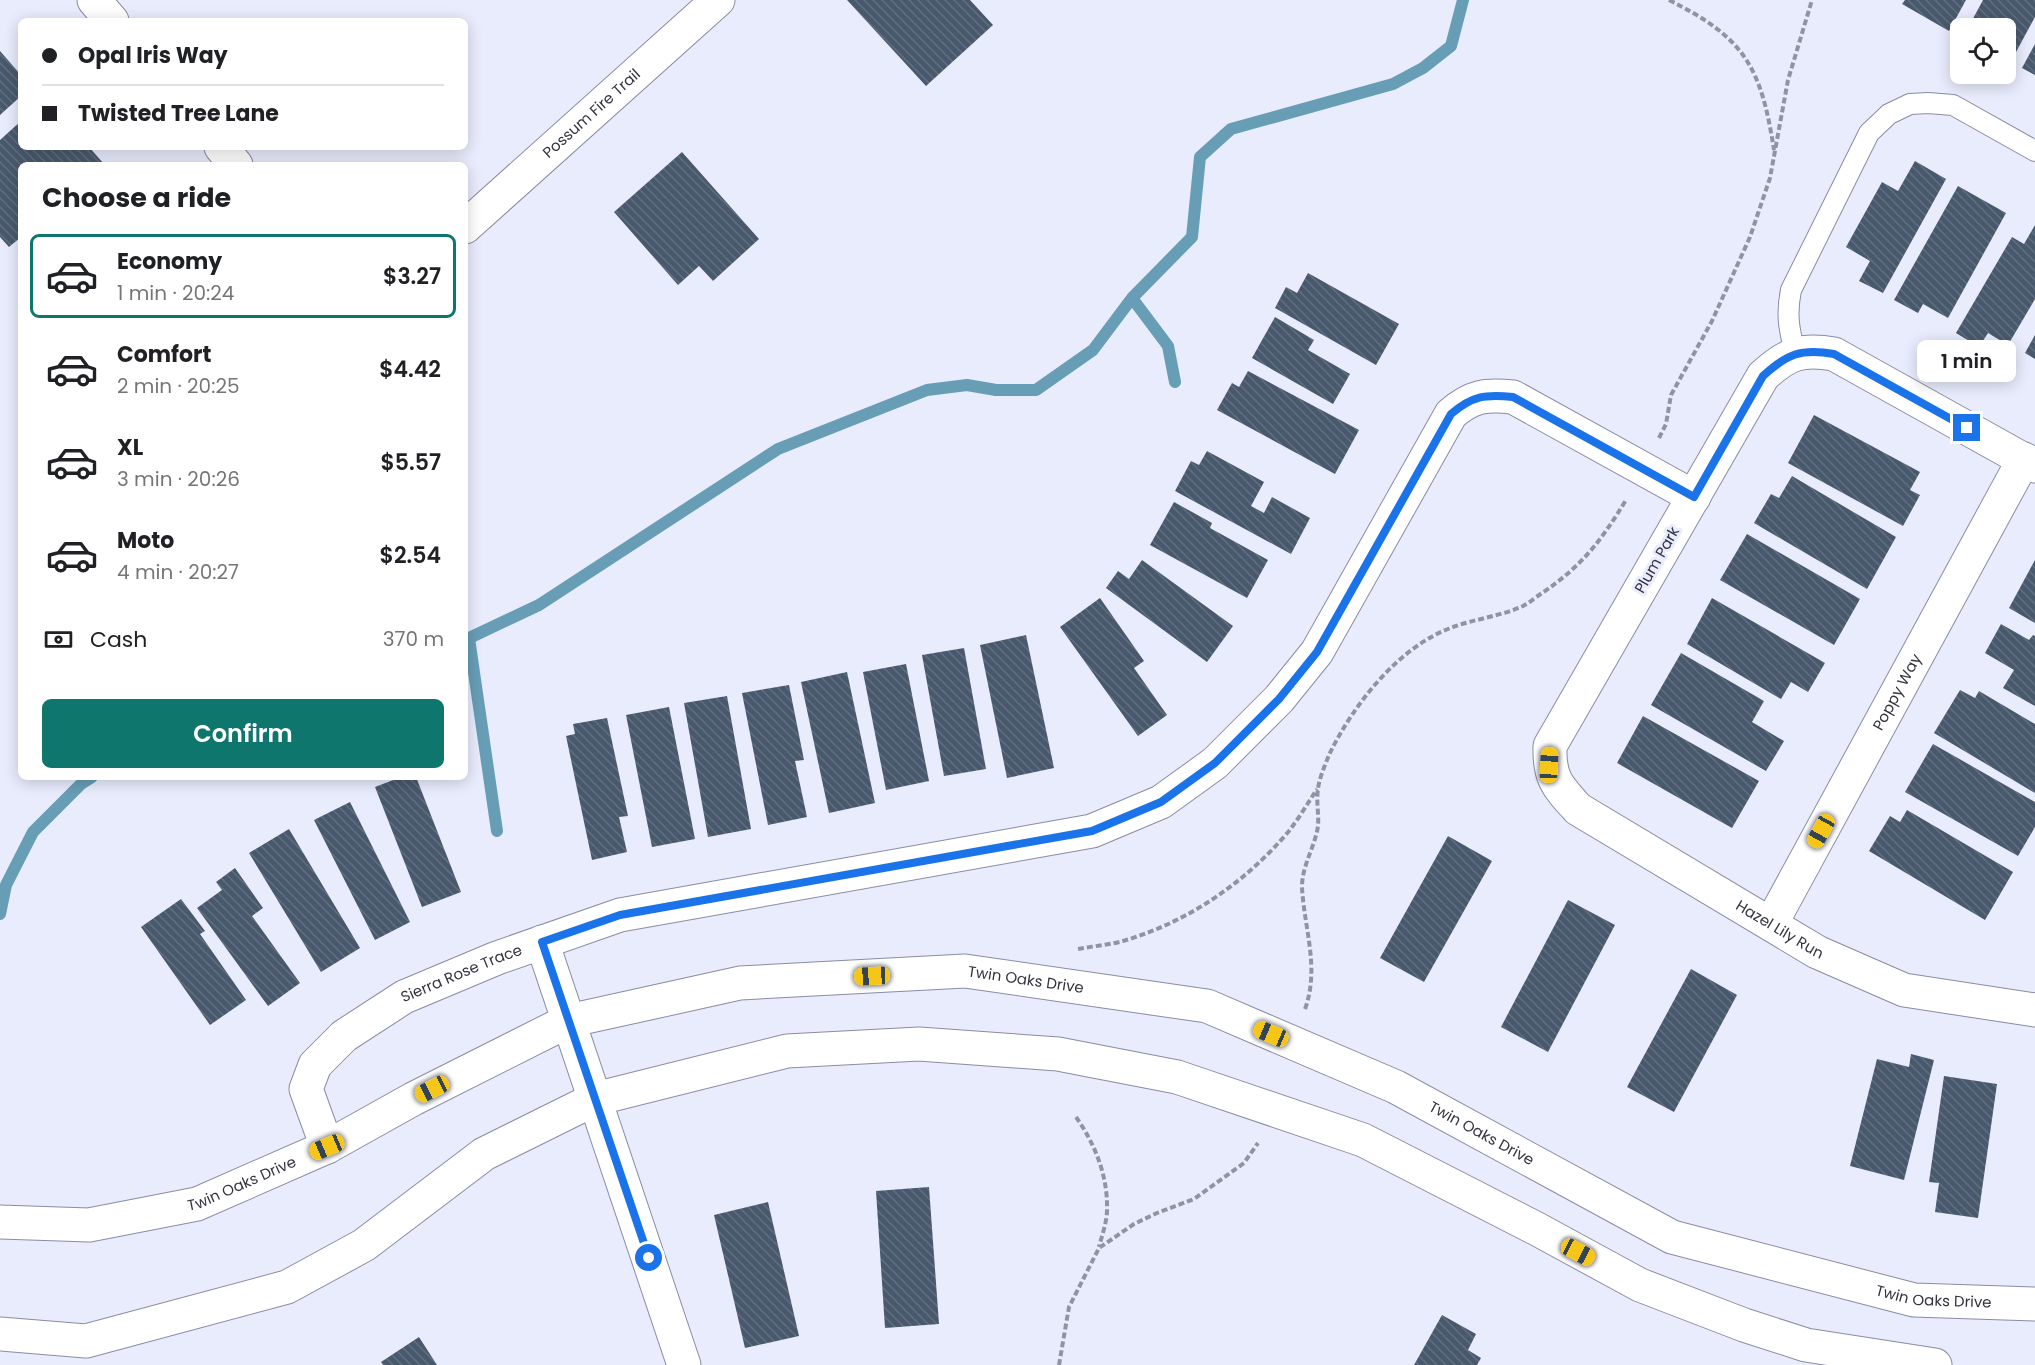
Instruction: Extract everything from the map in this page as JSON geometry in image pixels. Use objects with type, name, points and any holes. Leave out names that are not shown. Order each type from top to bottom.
[{"type":"street","points":[[94,0],[109,18]]},
{"type":"street","name":"Possum Fire Trail","points":[[468,223],[718,0]]},
{"type":"street","points":[[224,150],[234,162]]},
{"type":"street","points":[[1795,353],[1815,350],[1834,354],[2029,462]]},
{"type":"street","name":"Plum Park","points":[[1555,782],[1549,765],[1550,746],[1763,376],[1776,364],[1795,353]]},
{"type":"street","name":"Sierra Rose Trace","points":[[327,1147],[306,1089],[315,1065],[344,1036],[404,997],[497,958],[620,915],[1092,831],[1161,802],[1215,763],[1279,699],[1317,652],[1451,414],[1463,404],[1477,397],[1494,395],[1513,397],[1694,497]]},
{"type":"street","name":"Poppy Way","points":[[1771,924],[2029,462]]},
{"type":"street","name":"Hazel Lily Run","points":[[1555,782],[1578,809],[1817,952],[1904,990],[2035,1010]]},
{"type":"street","points":[[542,942],[684,1365]]},
{"type":"street","name":"Twin Oaks Drive","points":[[0,1222],[89,1225],[196,1204],[327,1147],[413,1099],[568,1021],[740,983],[965,971],[1207,1006],[1396,1087],[1672,1237],[1914,1300],[2035,1304]]},
{"type":"street","points":[[0,1334],[86,1341],[287,1287],[364,1245],[484,1154],[595,1099],[787,1051],[919,1044],[1058,1054],[1177,1077],[1363,1140],[1537,1229],[1640,1285],[1744,1325],[1806,1345],[1935,1365]]},
{"type":"lane","points":[[1795,353],[1787,310],[1791,290],[1869,133],[1889,114],[1910,104],[1953,105],[2035,151]]},
{"type":"path","points":[[1669,0],[1698,14],[1726,36],[1748,60],[1759,81],[1769,120],[1774,153]]},
{"type":"path","points":[[1076,949],[1120,942],[1145,934],[1200,908],[1231,887],[1290,829],[1318,788],[1329,756],[1353,713],[1393,666],[1427,639],[1451,627],[1523,606],[1581,563],[1603,538],[1645,470],[1666,424],[1671,394],[1716,312],[1750,237],[1770,178],[1788,80],[1812,0]]},
{"type":"path","points":[[1293,1043],[1307,1004],[1312,973],[1302,886],[1305,865],[1318,827],[1318,788]]},
{"type":"path","points":[[1099,1248],[1134,1224],[1194,1199],[1244,1163],[1257,1146],[1268,1108]]},
{"type":"path","points":[[1059,1365],[1069,1307],[1099,1248],[1107,1212],[1106,1189],[1091,1139],[1076,1117]]},
{"type":"building","points":[[847,0],[970,0],[993,25],[926,86]]},
{"type":"building","points":[[1905,0],[1966,0],[1956,18],[1950,18],[1949,31],[1902,4]]},
{"type":"building","points":[[1983,0],[2035,0],[2035,17],[2016,52],[2016,18],[1973,18]]},
{"type":"building","points":[[2035,44],[2035,75],[2022,68]]},
{"type":"building","points":[[0,51],[18,72],[18,99],[0,115]]},
{"type":"building","points":[[18,124],[18,150],[92,150],[102,162],[18,162],[18,240],[9,247],[0,237],[0,140]]},
{"type":"building","points":[[682,152],[759,239],[713,281],[699,266],[678,285],[614,212]]},
{"type":"building","points":[[1915,161],[1946,179],[1883,293],[1859,281],[1870,261],[1846,247],[1882,182],[1898,191]]},
{"type":"building","points":[[1958,186],[2006,213],[1948,318],[1923,304],[1918,313],[1894,300]]},
{"type":"building","points":[[2035,225],[2035,299],[2008,345],[1988,333],[1979,347],[1956,333],[2012,237],[2024,244]]},
{"type":"building","points":[[1308,273],[1399,324],[1376,365],[1275,308],[1286,287],[1297,293]]},
{"type":"building","points":[[1275,317],[1314,340],[1308,350],[1350,374],[1333,404],[1252,358]]},
{"type":"building","points":[[2035,335],[2035,359],[2025,353]]},
{"type":"building","points":[[1248,371],[1359,430],[1335,474],[1217,410],[1232,383],[1239,387]]},
{"type":"building","points":[[1814,415],[1920,472],[1910,490],[1920,495],[1903,526],[1788,463]]},
{"type":"building","points":[[1207,451],[1264,482],[1251,506],[1264,513],[1272,497],[1310,518],[1291,554],[1175,491],[1191,461],[1199,465]]},
{"type":"building","points":[[1792,476],[1896,537],[1867,589],[1754,523],[1771,494],[1779,498]]},
{"type":"building","points":[[1174,502],[1212,523],[1210,528],[1268,560],[1247,598],[1150,545]]},
{"type":"building","points":[[1747,534],[1860,599],[1834,645],[1720,580]]},
{"type":"building","points":[[1142,560],[1233,626],[1207,662],[1106,588],[1118,571],[1129,579]]},
{"type":"building","points":[[2035,560],[2035,623],[2009,608]]},
{"type":"building","points":[[1100,598],[1144,661],[1134,668],[1167,715],[1138,736],[1060,627]]},
{"type":"building","points":[[1712,598],[1825,663],[1808,692],[1791,682],[1781,699],[1687,644]]},
{"type":"building","points":[[2001,624],[2029,640],[2033,635],[2035,636],[2035,706],[2003,688],[2014,670],[1985,653]]},
{"type":"building","points":[[1026,635],[1054,768],[1007,778],[980,645]]},
{"type":"building","points":[[964,648],[986,769],[944,776],[922,655]]},
{"type":"building","points":[[1681,653],[1764,701],[1752,722],[1784,741],[1766,771],[1651,705]]},
{"type":"building","points":[[906,664],[929,781],[886,790],[863,672]]},
{"type":"building","points":[[847,672],[875,803],[829,813],[801,682]]},
{"type":"building","points":[[789,685],[804,760],[795,761],[807,817],[768,825],[742,693]]},
{"type":"building","points":[[1960,690],[1975,698],[1979,691],[2035,724],[2035,793],[1934,733]]},
{"type":"building","points":[[727,696],[751,829],[708,837],[684,703]]},
{"type":"building","points":[[669,707],[695,839],[652,847],[626,715]]},
{"type":"building","points":[[1643,716],[1759,781],[1732,828],[1617,763]]},
{"type":"building","points":[[607,718],[628,816],[619,817],[627,852],[592,860],[566,736],[575,734],[573,724]]},
{"type":"building","points":[[1933,744],[2035,802],[2035,827],[2018,856],[1905,792]]},
{"type":"building","points":[[393,780],[417,780],[461,892],[422,907],[375,787]]},
{"type":"building","points":[[350,802],[410,922],[375,940],[314,820]]},
{"type":"building","points":[[1907,810],[2013,872],[1985,920],[1869,851],[1890,816],[1900,822]]},
{"type":"building","points":[[289,829],[360,948],[321,972],[249,853]]},
{"type":"building","points":[[1448,836],[1492,861],[1424,982],[1380,958]]},
{"type":"building","points":[[235,868],[263,908],[252,916],[300,983],[268,1006],[197,908],[222,890],[216,882]]},
{"type":"building","points":[[181,899],[205,931],[200,934],[246,1000],[210,1025],[141,927]]},
{"type":"building","points":[[1568,900],[1615,925],[1548,1052],[1501,1027]]},
{"type":"building","points":[[1691,969],[1737,995],[1674,1112],[1627,1087]]},
{"type":"building","points":[[1911,1054],[1934,1060],[1904,1180],[1850,1166],[1877,1059],[1909,1067]]},
{"type":"building","points":[[1944,1076],[1997,1084],[1978,1218],[1935,1212],[1939,1183],[1929,1182]]},
{"type":"building","points":[[929,1187],[939,1324],[885,1328],[876,1191]]},
{"type":"building","points":[[768,1202],[799,1336],[745,1348],[714,1215]]},
{"type":"building","points":[[1442,1315],[1476,1334],[1468,1350],[1481,1358],[1477,1365],[1414,1365]]},
{"type":"building","points":[[419,1337],[437,1365],[383,1365],[381,1362]]},
{"type":"waterway","points":[[468,639],[539,605],[778,449],[927,390],[967,385],[996,390],[1036,390],[1093,350],[1132,298],[1192,237],[1200,157],[1231,129],[1393,84],[1423,68],[1451,46],[1463,0]]},
{"type":"waterway","points":[[1132,298],[1168,346],[1175,382]]},
{"type":"waterway","points":[[469,638],[497,831]]},
{"type":"waterway","points":[[0,914],[6,885],[33,832],[87,780]]},
{"type":"route","points":[[649,1258],[542,942],[620,915],[1092,831],[1161,802],[1215,763],[1279,699],[1317,652],[1451,414],[1463,404],[1477,397],[1494,395],[1513,397],[1694,497],[1763,376],[1776,364],[1795,353],[1815,350],[1834,354],[1967,428]]}]
